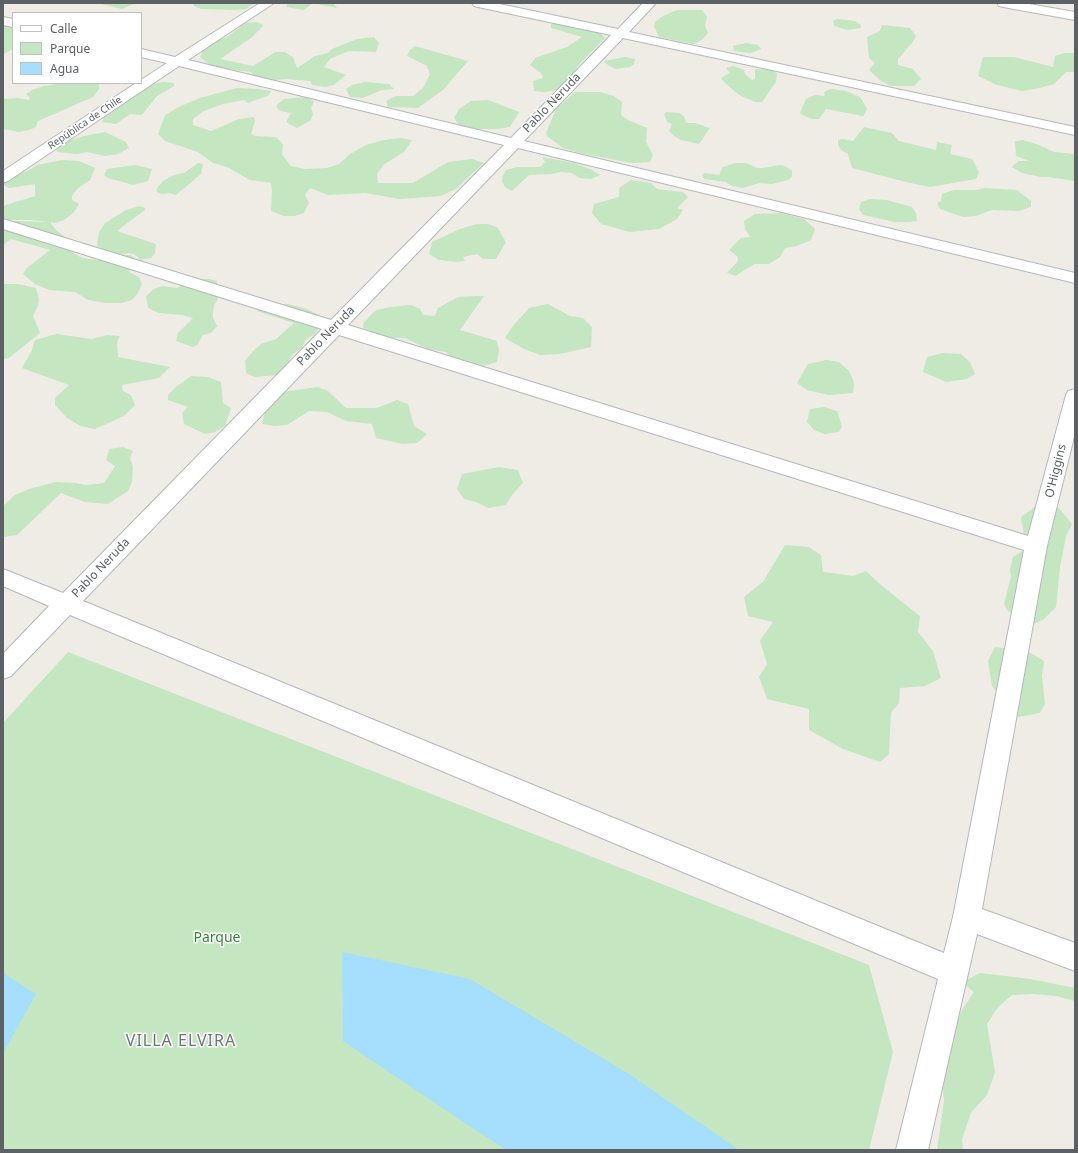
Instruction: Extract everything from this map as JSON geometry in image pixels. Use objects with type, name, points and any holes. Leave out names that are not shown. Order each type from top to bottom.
[{"type":"street","name":"República de Chile","points":[[3,178],[268,3]]},
{"type":"street","points":[[478,3],[1075,131]]},
{"type":"street","name":"Pablo Neruda","points":[[3,668],[650,3]]},
{"type":"street","points":[[1003,3],[1075,16]]},
{"type":"street","points":[[142,53],[1075,278]]},
{"type":"street","points":[[3,224],[1036,546]]},
{"type":"street","name":"O'Higgins","points":[[912,1150],[968,917],[1036,546],[1075,395]]},
{"type":"street","points":[[3,577],[954,971]]},
{"type":"street","points":[[968,917],[1075,957]]},
{"type":"green space","points":[[97,3],[136,3],[122,9]]},
{"type":"green space","points":[[193,3],[254,3],[246,9],[234,10],[201,9],[194,6]]},
{"type":"green space","points":[[288,3],[313,3],[304,10],[286,7]]},
{"type":"green space","points":[[313,3],[333,3],[337,8]]},
{"type":"green space","points":[[677,10],[702,10],[707,16],[705,26],[708,33],[702,40],[693,44],[659,37],[654,26],[655,22],[663,16]]},
{"type":"green space","points":[[837,19],[855,21],[861,25],[861,28],[847,30],[834,26],[833,21]]},
{"type":"green space","points":[[257,22],[263,25],[251,38],[220,59],[253,66],[275,52],[285,52],[293,57],[297,68],[315,56],[328,53],[332,49],[357,39],[374,37],[379,43],[376,52],[349,51],[330,59],[324,67],[346,75],[334,85],[325,87],[312,85],[310,81],[286,79],[275,80],[254,76],[251,72],[220,68],[210,65],[200,57],[204,48],[217,39],[226,38],[245,23]]},
{"type":"green space","points":[[3,23],[12,26],[12,50],[3,54]]},
{"type":"green space","points":[[559,23],[569,27],[584,28],[599,32],[605,38],[577,67],[569,80],[557,90],[544,92],[534,91],[533,81],[543,78],[541,73],[530,65],[535,58],[567,47],[582,37],[551,28],[551,24]]},
{"type":"green space","points":[[882,25],[910,28],[916,36],[898,59],[898,65],[913,69],[921,79],[914,86],[891,86],[881,81],[869,70],[875,63],[869,58],[867,37],[880,31]]},
{"type":"green space","points":[[746,43],[758,45],[761,49],[751,53],[734,51],[733,46]]},
{"type":"green space","points":[[415,46],[468,61],[443,90],[418,108],[388,107],[386,101],[396,96],[413,96],[423,88],[430,74],[427,66],[407,56],[410,50]]},
{"type":"green space","points":[[1065,53],[1075,53],[1075,72],[1066,72],[1054,84],[1040,88],[1022,91],[997,85],[978,76],[983,57],[1014,57],[1053,67],[1055,56]]},
{"type":"green space","points":[[625,57],[635,59],[634,64],[630,67],[615,69],[604,61]]},
{"type":"green space","points":[[733,66],[744,70],[745,74],[752,80],[755,79],[755,69],[773,70],[777,74],[776,82],[762,102],[755,102],[739,95],[724,82],[721,78],[730,73],[726,68]]},
{"type":"green space","points":[[163,82],[174,83],[174,86],[157,96],[142,115],[130,114],[116,124],[102,122],[104,117],[149,85]]},
{"type":"green space","points":[[365,82],[389,84],[394,89],[382,90],[363,98],[350,97],[346,89],[352,85]]},
{"type":"green space","points":[[56,84],[99,84],[99,89],[93,97],[38,121],[36,127],[29,130],[19,132],[3,129],[3,99],[18,98],[29,100],[30,98],[26,94],[32,90]]},
{"type":"green space","points":[[237,88],[271,91],[269,95],[248,103],[244,100],[223,104],[204,111],[193,119],[193,125],[211,131],[239,119],[254,117],[255,121],[251,134],[255,136],[276,137],[283,144],[282,154],[291,166],[305,169],[327,168],[339,164],[350,154],[366,145],[383,140],[401,138],[412,140],[404,152],[383,165],[377,174],[378,183],[413,183],[448,162],[472,159],[484,163],[456,189],[441,196],[400,199],[365,193],[328,195],[310,188],[305,195],[309,203],[304,213],[295,216],[284,216],[271,211],[271,183],[250,180],[227,167],[213,163],[198,152],[165,141],[158,134],[165,115],[200,98]]},
{"type":"green space","points":[[831,89],[846,91],[860,97],[867,109],[863,116],[826,109],[819,119],[811,119],[800,113],[806,99],[815,95],[825,96],[824,92]]},
{"type":"green space","points":[[575,92],[600,92],[614,96],[622,102],[621,115],[628,120],[647,128],[646,142],[653,155],[650,162],[632,163],[584,154],[563,148],[547,136],[546,133],[556,109]]},
{"type":"green space","points":[[306,97],[314,102],[311,108],[313,114],[311,120],[297,128],[286,122],[291,113],[281,111],[277,108],[277,105],[284,99]]},
{"type":"green space","points":[[488,100],[519,112],[510,127],[497,129],[467,129],[458,124],[454,118],[459,109],[471,101]]},
{"type":"green space","points":[[666,112],[679,113],[684,116],[686,123],[695,123],[710,128],[699,144],[681,140],[669,131],[672,124],[667,122],[664,114]]},
{"type":"green space","points":[[864,127],[892,133],[899,141],[936,150],[937,142],[952,145],[950,154],[972,159],[979,172],[976,179],[930,187],[852,168],[848,154],[841,150],[838,145],[838,140],[843,139],[853,141]]},
{"type":"green space","points":[[105,132],[126,142],[129,148],[118,154],[105,156],[87,152],[77,154],[57,152],[57,148],[64,142]]},
{"type":"green space","points":[[1023,140],[1054,152],[1075,154],[1075,181],[1022,173],[1012,167],[1018,161],[1029,161],[1016,156],[1015,141]]},
{"type":"green space","points":[[542,157],[574,163],[600,175],[591,179],[580,178],[572,173],[561,172],[529,175],[512,191],[505,187],[502,181],[506,170],[517,167],[540,167],[545,162]]},
{"type":"green space","points":[[62,160],[79,161],[95,168],[90,180],[77,189],[72,196],[72,200],[79,204],[74,212],[64,220],[55,223],[50,222],[56,230],[65,237],[69,250],[82,258],[98,260],[115,255],[97,246],[99,232],[105,223],[126,210],[140,206],[145,208],[145,210],[117,231],[156,244],[155,253],[151,258],[140,260],[136,255],[129,253],[119,255],[131,255],[134,258],[129,272],[139,277],[142,284],[138,293],[132,300],[121,303],[106,303],[88,300],[75,292],[49,290],[35,284],[23,274],[27,268],[50,250],[11,239],[3,245],[3,224],[15,221],[49,222],[31,220],[3,220],[3,206],[35,196],[35,184],[9,188],[4,185],[8,179],[19,172],[28,171],[37,165]]},
{"type":"green space","points":[[198,163],[203,164],[201,174],[176,195],[157,192],[157,188],[163,181],[174,175],[184,173]]},
{"type":"green space","points":[[735,163],[746,163],[757,168],[780,165],[785,166],[792,171],[792,177],[788,180],[772,184],[759,183],[743,188],[732,186],[726,182],[704,179],[702,175],[704,173],[719,175],[723,167]]},
{"type":"green space","points":[[135,165],[152,169],[148,181],[133,185],[108,178],[104,175],[107,169]]},
{"type":"green space","points":[[631,180],[651,183],[657,189],[683,192],[688,197],[677,208],[683,210],[677,219],[659,229],[630,232],[601,224],[592,213],[594,204],[619,197],[619,188]]},
{"type":"green space","points":[[985,188],[1017,190],[1031,201],[1031,207],[1019,211],[992,210],[976,216],[963,217],[940,209],[937,203],[941,201],[942,194],[954,190],[976,190]]},
{"type":"green space","points":[[870,199],[887,200],[912,207],[916,213],[917,221],[895,222],[863,215],[859,209],[861,202]]},
{"type":"green space","points":[[781,213],[804,219],[815,229],[811,240],[797,246],[785,248],[780,257],[769,264],[755,264],[736,276],[727,273],[738,261],[738,257],[729,250],[741,238],[750,237],[745,229],[744,221],[755,214]]},
{"type":"green space","points":[[477,224],[488,224],[497,227],[506,242],[496,259],[483,259],[477,254],[463,257],[465,261],[457,262],[439,260],[429,254],[432,242],[460,229]]},
{"type":"green space","points":[[194,279],[209,279],[217,281],[219,297],[214,305],[213,313],[213,318],[217,326],[211,333],[203,335],[197,345],[193,347],[176,341],[178,333],[193,318],[182,315],[159,313],[148,308],[146,296],[154,289],[163,286],[177,288]]},
{"type":"green space","points":[[3,284],[18,284],[36,288],[39,299],[38,306],[33,316],[40,333],[9,358],[3,359]]},
{"type":"green space","points":[[484,296],[460,330],[497,341],[499,350],[497,362],[483,366],[451,357],[446,352],[428,349],[405,338],[388,338],[363,328],[364,322],[376,310],[411,305],[420,309],[423,315],[435,316],[438,308],[458,297]]},
{"type":"green space","points":[[271,304],[288,304],[307,309],[321,316],[321,325],[314,335],[306,339],[302,348],[293,354],[282,372],[278,375],[255,377],[246,373],[245,361],[261,344],[276,339],[294,323],[257,311],[257,309]]},
{"type":"green space","points":[[548,304],[570,316],[583,318],[592,327],[591,347],[560,354],[540,355],[524,349],[505,338],[512,327],[529,308]]},
{"type":"green space","points":[[56,334],[92,339],[107,335],[120,336],[117,342],[118,357],[170,367],[159,378],[122,385],[123,391],[131,395],[135,405],[124,416],[95,429],[80,426],[67,418],[55,405],[55,398],[69,385],[22,368],[32,350],[35,340]]},
{"type":"green space","points":[[943,353],[961,354],[970,362],[975,374],[967,379],[946,382],[923,372],[927,357]]},
{"type":"green space","points":[[826,360],[839,362],[849,371],[854,382],[853,393],[828,395],[807,390],[797,383],[808,364]]},
{"type":"green space","points":[[191,376],[208,377],[221,382],[223,403],[231,408],[225,426],[215,432],[205,434],[184,424],[182,413],[188,407],[168,400],[168,395]]},
{"type":"green space","points":[[318,387],[328,391],[346,408],[377,408],[397,400],[408,404],[414,426],[427,434],[417,443],[402,444],[376,438],[372,424],[346,421],[327,412],[309,411],[287,425],[274,426],[262,424],[266,408],[275,393]]},
{"type":"green space","points":[[824,407],[837,411],[842,426],[839,432],[824,434],[814,430],[807,422],[810,409]]},
{"type":"green space","points":[[123,447],[133,451],[130,458],[133,467],[132,482],[128,491],[108,504],[85,502],[61,493],[17,535],[3,537],[3,506],[15,495],[29,489],[55,482],[86,485],[104,483],[115,466],[106,460],[109,449]]},
{"type":"green space","points":[[499,467],[518,470],[523,483],[512,495],[506,505],[488,508],[476,502],[464,499],[457,489],[462,474]]},
{"type":"green space","points":[[1036,506],[1058,507],[1072,524],[1066,536],[1060,567],[1056,607],[1044,619],[1030,626],[1007,610],[1004,604],[1011,577],[1010,570],[1013,557],[1024,550],[1024,536],[1021,517]]},
{"type":"green space","points":[[785,545],[809,547],[821,555],[823,572],[853,576],[866,571],[882,586],[920,616],[918,632],[933,651],[941,678],[925,686],[900,688],[899,703],[891,713],[889,754],[880,762],[843,749],[809,730],[809,709],[767,699],[759,677],[767,664],[760,641],[773,622],[748,616],[744,597],[763,582]]},
{"type":"green space","points":[[995,647],[1027,651],[1044,661],[1042,676],[1045,704],[1040,713],[1018,717],[992,686],[988,661]]},
{"type":"green space","name":"Parque","points":[[68,652],[869,965],[893,1052],[869,1150],[3,1150],[3,723]]},
{"type":"green space","points":[[980,973],[1030,979],[1075,988],[1075,1001],[1056,996],[1033,994],[1012,995],[998,1007],[987,1024],[995,1072],[987,1095],[971,1113],[962,1139],[963,1150],[937,1150],[944,1101],[942,1075],[953,1031],[961,1012],[974,992],[962,982]]},
{"type":"water","points":[[342,952],[470,979],[629,1074],[739,1150],[507,1150],[343,1041]]},
{"type":"water","points":[[3,973],[36,994],[3,1053]]},
{"type":"district","name":"VILLA ELVIRA","points":[[181,1041]]}]
